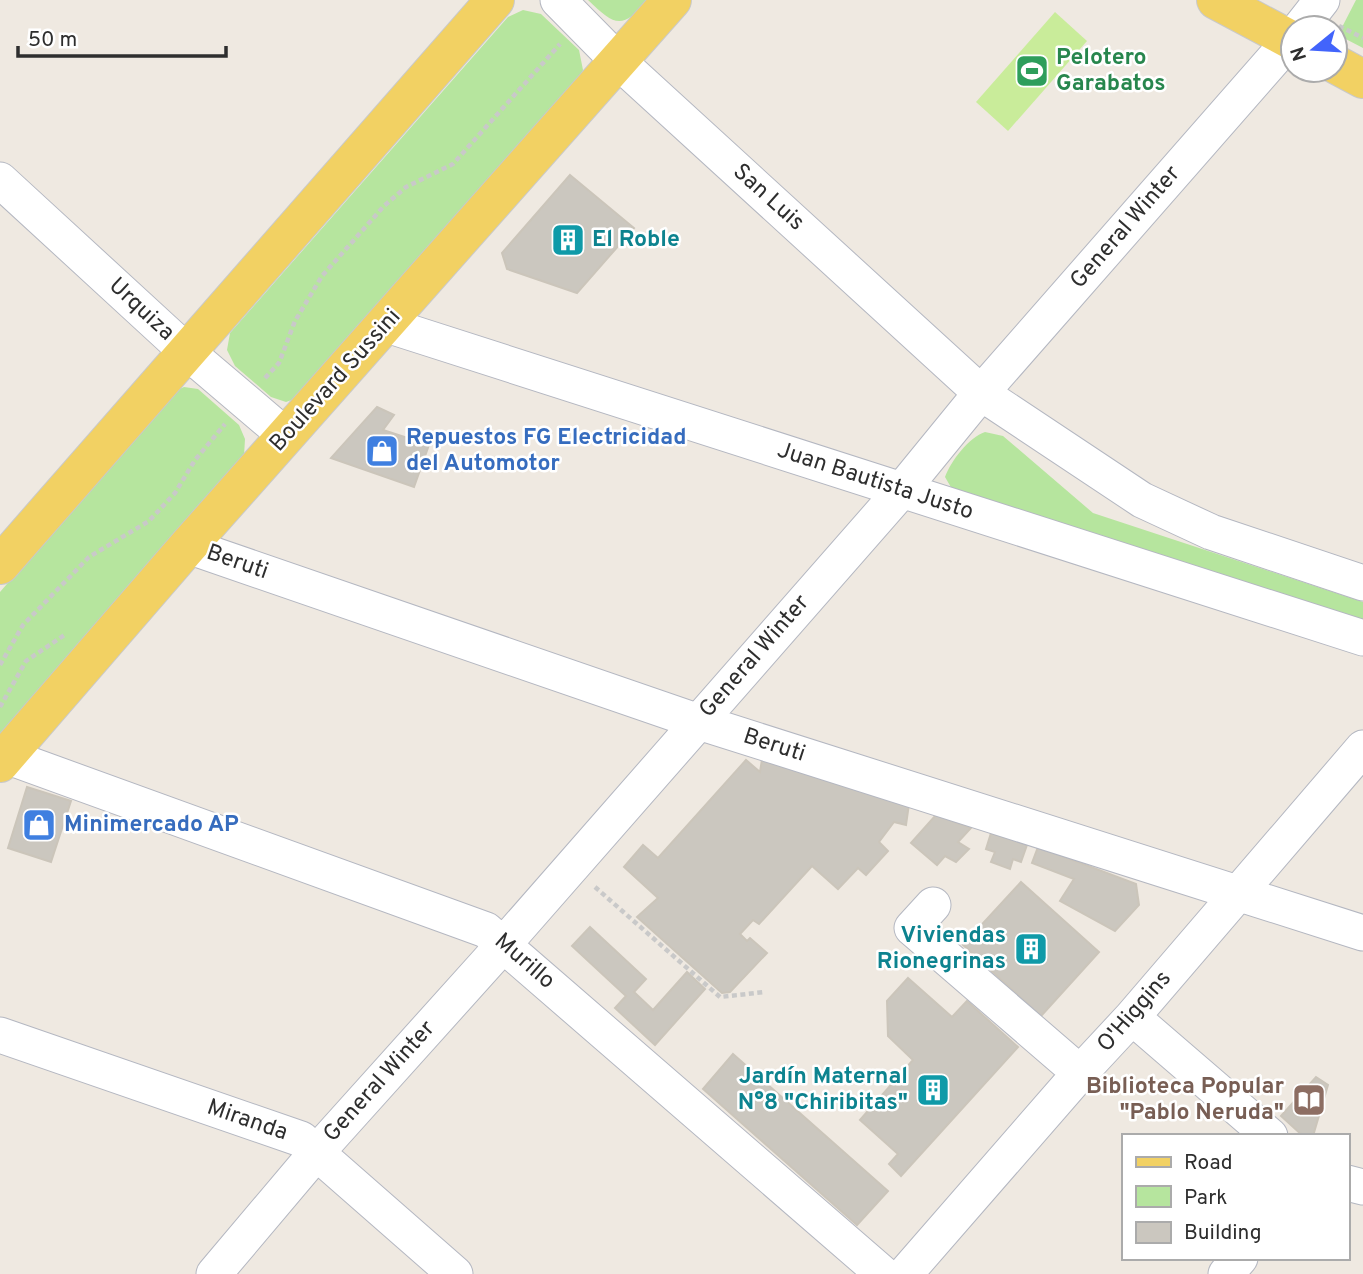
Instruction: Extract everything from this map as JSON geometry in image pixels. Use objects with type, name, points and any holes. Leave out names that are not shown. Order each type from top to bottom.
[{"type":"main road","points":[[0,565],[495,0]]},
{"type":"main road","name":"Boulevard Sussini","points":[[3,760],[672,0]]},
{"type":"main road","points":[[1216,0],[1279,30]]},
{"type":"street","name":"General Winter","points":[[1311,14],[1322,0]]},
{"type":"street","name":"San Luis","points":[[568,11],[619,62],[981,393]]},
{"type":"street","name":"General Winter","points":[[214,1274],[317,1152],[699,722],[901,491],[981,393],[1279,54]]},
{"type":"street","name":"Urquiza","points":[[0,180],[186,351],[286,436]]},
{"type":"street","name":"Juan Bautista Justo","points":[[387,325],[1363,638]]},
{"type":"street","points":[[981,393],[1142,499],[1211,532],[1363,583]]},
{"type":"street","name":"Beruti","points":[[188,547],[699,722],[1363,933]]},
{"type":"street","name":"O'Higgins","points":[[905,1274],[1132,1017],[1363,748]]},
{"type":"street","name":"Murillo","points":[[3,760],[486,930],[883,1274]]},
{"type":"street","points":[[933,905],[912,928],[1080,1073]]},
{"type":"street","points":[[1132,1017],[1268,1134]]},
{"type":"street","name":"Miranda","points":[[0,1035],[301,1139],[455,1274]]},
{"type":"street","points":[[1226,1274],[1238,1260]]},
{"type":"path","points":[[0,666],[23,625],[89,558],[149,521],[175,493],[195,460],[279,363],[295,321],[322,276],[384,205],[406,187],[453,164],[568,11]]},
{"type":"path","points":[[571,866],[720,997],[765,992]]},
{"type":"green space","points":[[588,0],[648,0],[631,16],[618,21],[605,15]]},
{"type":"green space","points":[[1356,0],[1363,0],[1363,48],[1349,41],[1349,14]]},
{"type":"green space","points":[[523,10],[541,14],[579,50],[583,70],[577,86],[300,397],[286,402],[271,397],[235,366],[227,350],[230,333],[508,17]]},
{"type":"green space","name":"Pelotero Garabatos","points":[[1055,12],[1087,41],[1008,131],[976,102]]},
{"type":"green space","points":[[184,387],[198,389],[239,425],[245,439],[244,456],[0,736],[0,592],[173,392]]},
{"type":"green space","points":[[985,432],[1003,436],[1093,513],[1363,602],[1363,623],[952,489],[945,477],[952,464],[967,444]]},
{"type":"building","name":"El Roble","points":[[570,175],[634,228],[577,293],[507,269],[502,253]]},
{"type":"building","name":"Repuestos FG Electricidad del Automotor","points":[[377,407],[394,415],[383,430],[429,445],[414,487],[331,458]]},
{"type":"building","points":[[764,747],[909,804],[906,825],[894,822],[879,842],[888,851],[866,875],[858,868],[838,889],[812,866],[759,924],[753,920],[740,934],[747,941],[750,938],[767,953],[730,992],[722,993],[637,917],[658,898],[624,867],[643,845],[658,858],[746,760],[760,772]]},
{"type":"building","name":"Minimercado AP","points":[[27,787],[71,801],[51,862],[8,848]]},
{"type":"building","points":[[936,815],[971,828],[958,842],[969,849],[956,862],[945,856],[937,865],[911,843]]},
{"type":"building","points":[[991,833],[1027,845],[1021,862],[1013,859],[1010,869],[991,862],[995,852],[986,849]]},
{"type":"building","points":[[1038,847],[1136,884],[1139,905],[1115,931],[1060,901],[1074,879],[1032,863]]},
{"type":"building","name":"Viviendas Rionegrinas","points":[[1021,882],[1099,952],[1041,1016],[963,945]]},
{"type":"building","points":[[590,927],[646,979],[634,992],[653,1010],[687,972],[705,989],[655,1045],[615,1008],[626,996],[572,946]]},
{"type":"building","name":"Jardín Maternal N°8 \"Chiribitas\"","points":[[908,978],[952,1017],[967,1001],[1018,1047],[901,1176],[889,1164],[898,1154],[860,1120],[913,1060],[888,1036],[887,1001]]},
{"type":"building","points":[[733,1054],[888,1191],[857,1225],[703,1089]]},
{"type":"building","name":"Biblioteca Popular \"Pablo Neruda\"","points":[[1316,1077],[1328,1085],[1314,1134],[1301,1134],[1281,1116]]},
{"type":"place","name":"Pelotero Garabatos","points":[[1032,71]]},
{"type":"place","name":"El Roble","points":[[568,240]]},
{"type":"place","name":"Repuestos FG Electricidad del Automotor","points":[[382,451]]},
{"type":"place","name":"Minimercado AP","points":[[39,825]]},
{"type":"place","name":"Viviendas Rionegrinas","points":[[1031,949]]},
{"type":"place","name":"Jardín Maternal N°8 \"Chiribitas\"","points":[[933,1090]]},
{"type":"place","name":"Biblioteca Popular \"Pablo Neruda\"","points":[[1309,1100]]}]
